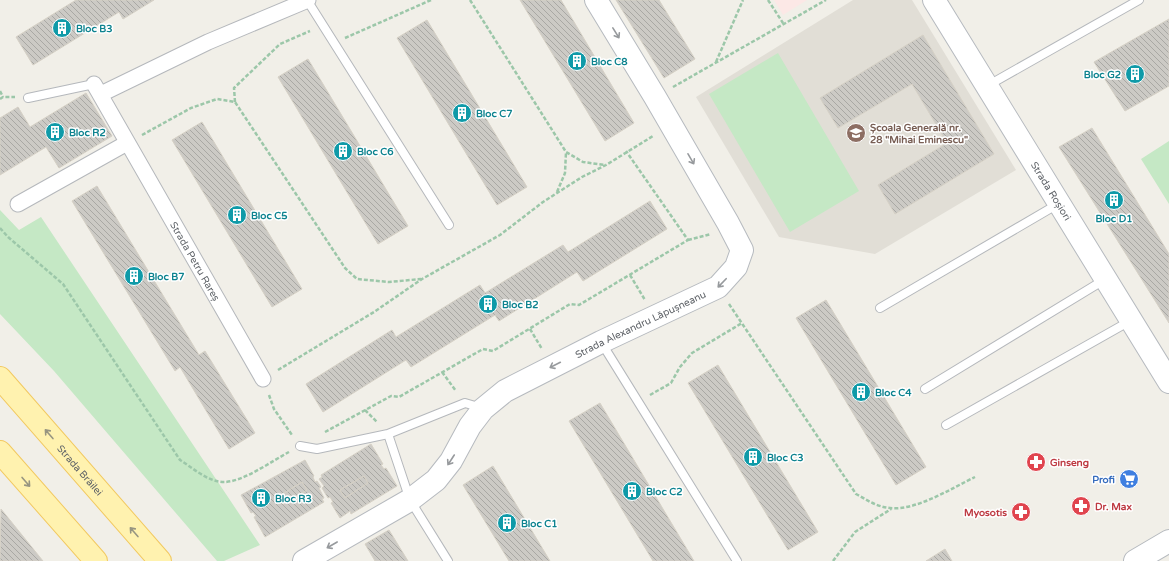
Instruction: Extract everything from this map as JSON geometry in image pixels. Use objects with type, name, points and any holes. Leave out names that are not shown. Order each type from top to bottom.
[{"type":"main road","name":"Strada Brăilei","points":[[0,378],[160,561]]},
{"type":"main road","points":[[0,452],[96,561]]},
{"type":"street","points":[[97,89],[308,0]]},
{"type":"street","name":"Strada Alexandru Lăpușneanu","points":[[304,561],[410,500],[436,480],[451,461],[470,426],[474,406],[601,342],[655,318],[718,287],[736,267],[742,250],[728,223],[655,97],[596,0]]},
{"type":"street","name":"Strada Roșiori","points":[[934,0],[1058,204],[1169,382]]},
{"type":"street","name":"Strada Petru Rareș","points":[[97,89],[262,379]]},
{"type":"street","points":[[18,204],[127,143]]},
{"type":"street","points":[[1135,561],[1169,541]]},
{"type":"lane","points":[[308,0],[449,225]]},
{"type":"lane","points":[[986,86],[1139,0]]},
{"type":"lane","points":[[28,98],[97,89]]},
{"type":"lane","points":[[880,308],[1058,204]]},
{"type":"lane","points":[[925,389],[1105,280]]},
{"type":"lane","points":[[946,425],[1130,321]]},
{"type":"lane","points":[[601,342],[737,561]]},
{"type":"lane","points":[[300,446],[317,449],[388,434],[474,406]]},
{"type":"lane","points":[[388,434],[410,500],[448,561]]},
{"type":"path","points":[[335,42],[431,0]]},
{"type":"path","points":[[470,0],[566,152],[583,162],[606,165]]},
{"type":"path","points":[[715,63],[743,0]]},
{"type":"path","points":[[768,0],[783,24]]},
{"type":"path","points":[[655,97],[826,0]]},
{"type":"path","points":[[323,25],[280,44],[254,67],[234,88],[235,102],[345,268],[358,279],[389,282],[422,279]]},
{"type":"path","points":[[0,91],[3,97]]},
{"type":"path","points":[[127,143],[191,108],[217,99],[235,102]]},
{"type":"path","points":[[300,446],[274,409],[262,379],[374,312],[422,279],[500,235],[557,193],[582,177],[606,165],[626,151],[671,126]]},
{"type":"path","points":[[0,228],[62,284],[180,460],[206,477],[224,482],[240,478],[391,396],[399,397],[483,349],[493,351],[570,304],[579,305],[688,240],[626,151]]},
{"type":"path","points":[[557,193],[565,173],[566,152]]},
{"type":"path","points":[[630,275],[655,318]]},
{"type":"path","points":[[718,287],[856,494],[874,505],[891,509]]},
{"type":"path","points":[[637,402],[671,384],[680,367],[692,353],[742,323]]},
{"type":"path","points":[[442,372],[474,406]]},
{"type":"path","points":[[832,561],[855,532],[891,509],[917,504],[975,477]]},
{"type":"shaded area","points":[[774,0],[807,0],[783,15]]},
{"type":"shaded area","name":"Școala Generală nr. 28 \"Mihai Eminescu\"","points":[[853,0],[912,0],[1016,170],[875,254],[779,237],[696,97]]},
{"type":"green space","points":[[778,53],[859,191],[790,232],[709,94]]},
{"type":"green space","points":[[1169,141],[1169,204],[1141,159]]},
{"type":"green space","points":[[0,210],[19,230],[41,217],[260,545],[224,561],[217,561],[54,371],[0,314]]},
{"type":"building","name":"Bloc B3","points":[[76,0],[154,0],[123,19],[119,12],[33,65],[16,37]]},
{"type":"building","name":"Bloc C8","points":[[520,0],[561,0],[634,123],[605,141]]},
{"type":"building","points":[[616,0],[659,0],[695,59],[664,78]]},
{"type":"building","name":"Bloc G2","points":[[1169,19],[1169,86],[1125,111],[1094,62]]},
{"type":"building","name":"Bloc C7","points":[[427,20],[527,187],[497,205],[397,38]]},
{"type":"building","points":[[923,35],[994,154],[895,214],[878,185],[947,143],[912,84],[838,128],[820,98]]},
{"type":"building","name":"Bloc C6","points":[[308,59],[408,226],[378,244],[278,77]]},
{"type":"building","name":"Bloc R2","points":[[86,93],[112,136],[59,168],[46,147],[0,175],[0,118],[18,107],[30,127]]},
{"type":"building","name":"Bloc C5","points":[[202,122],[302,289],[272,307],[172,140]]},
{"type":"building","name":"Bloc D1","points":[[1092,128],[1169,254],[1169,323],[1059,147]]},
{"type":"building","name":"Bloc B7","points":[[97,186],[199,355],[205,351],[255,433],[229,449],[180,367],[175,371],[72,201]]},
{"type":"building","name":"Bloc B2","points":[[650,201],[667,229],[583,281],[577,272],[499,321],[495,315],[411,367],[406,360],[323,412],[306,384],[392,330],[396,337],[480,285],[485,293],[563,245],[568,252]]},
{"type":"building","name":"Bloc C4","points":[[826,300],[926,467],[896,485],[796,318]]},
{"type":"building","name":"Bloc C3","points":[[718,365],[818,532],[788,550],[688,383]]},
{"type":"building","name":"Bloc C2","points":[[600,403],[694,561],[653,561],[569,421]]},
{"type":"building","name":"Bloc R3","points":[[371,444],[383,464],[381,465],[384,469],[386,468],[397,486],[351,514],[350,511],[340,518],[331,503],[333,502],[330,497],[328,498],[322,488],[324,486],[319,479],[322,477],[321,475]],"holes":[[[364,476],[368,483],[345,498],[340,490]]]},
{"type":"building","name":"Bloc R3","points":[[305,460],[314,476],[315,482],[317,481],[321,487],[319,488],[324,498],[322,499],[324,502],[265,537],[254,517],[256,516],[253,512],[251,513],[241,495]],"holes":[[[302,482],[307,490],[283,504],[278,497]]]},
{"type":"building","name":"Bloc C1","points":[[493,466],[550,561],[509,561],[463,485]]},
{"type":"building","points":[[364,476],[368,483],[345,498],[340,490]]},
{"type":"building","points":[[302,482],[307,490],[283,504],[278,497]]},
{"type":"building","points":[[1,509],[43,561],[0,561]]},
{"type":"building","points":[[389,530],[408,561],[375,561],[365,544]]},
{"type":"building","points":[[945,549],[952,561],[926,561]]},
{"type":"place","name":"Bloc B3","points":[[62,28]]},
{"type":"place","name":"Bloc C8","points":[[577,61]]},
{"type":"place","name":"Bloc G2","points":[[1135,74]]},
{"type":"place","name":"Bloc C7","points":[[462,113]]},
{"type":"place","name":"Bloc R2","points":[[55,132]]},
{"type":"place","name":"Școala Generală nr. 28 \"Mihai Eminescu\"","points":[[856,133]]},
{"type":"place","name":"Bloc C6","points":[[343,151]]},
{"type":"place","name":"Bloc D1","points":[[1114,200]]},
{"type":"place","name":"Bloc C5","points":[[237,215]]},
{"type":"place","name":"Bloc B7","points":[[134,276]]},
{"type":"place","name":"Bloc B2","points":[[488,304]]},
{"type":"place","name":"Bloc C4","points":[[861,392]]},
{"type":"place","name":"Bloc C3","points":[[753,457]]},
{"type":"place","name":"Ginseng","points":[[1036,462]]},
{"type":"place","name":"Profi","points":[[1129,479]]},
{"type":"place","name":"Bloc C2","points":[[632,491]]},
{"type":"place","name":"Bloc R3","points":[[261,498]]},
{"type":"place","name":"Dr. Max","points":[[1081,506]]},
{"type":"place","name":"Myosotis","points":[[1021,512]]},
{"type":"place","name":"Bloc C1","points":[[507,523]]}]
